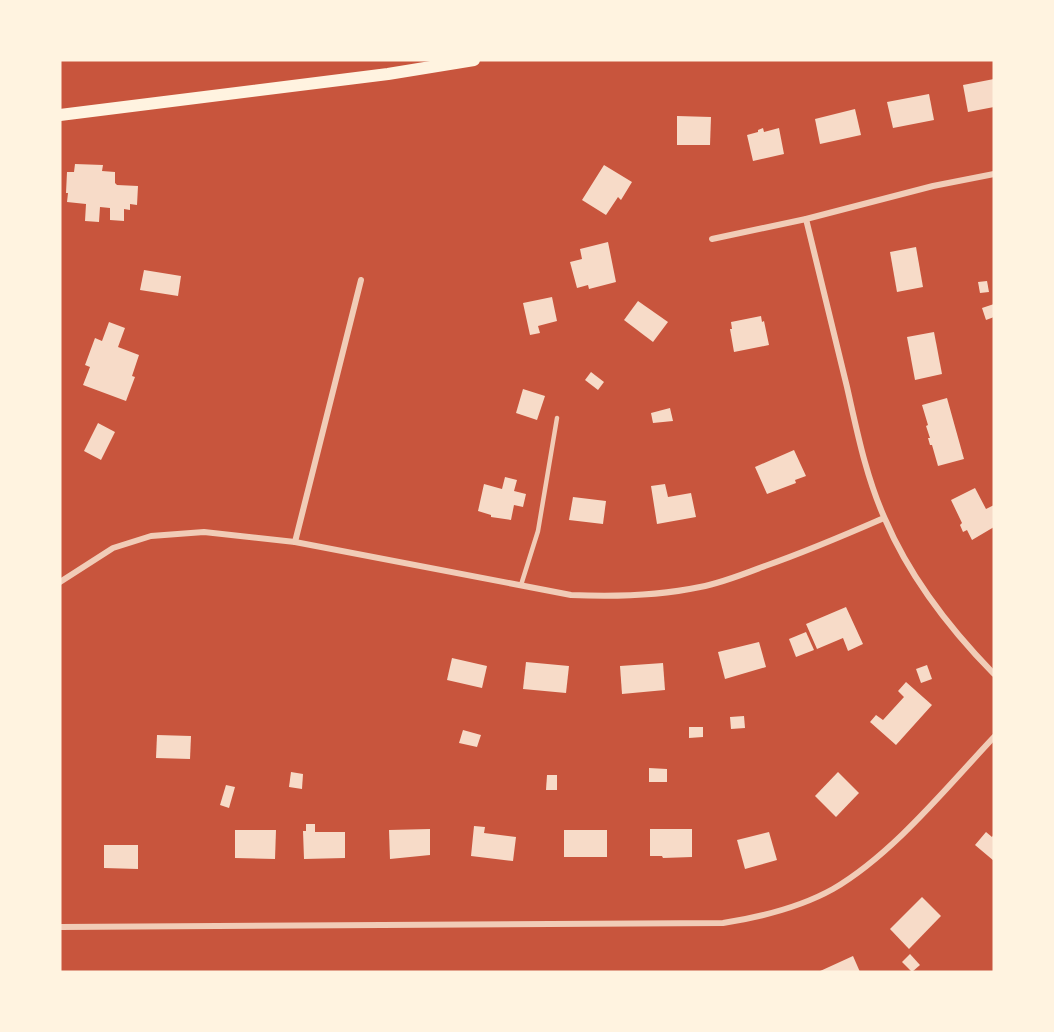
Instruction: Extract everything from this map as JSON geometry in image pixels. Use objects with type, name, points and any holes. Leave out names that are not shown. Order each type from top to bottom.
[{"type":"main road","points":[[60,115],[388,75],[474,60]]},
{"type":"street","points":[[712,239],[807,219],[933,186],[994,174]]},
{"type":"street","points":[[807,219],[854,417],[872,484],[884,518],[922,589],[994,674]]},
{"type":"street","points":[[295,542],[362,280]]},
{"type":"street","points":[[60,582],[113,548],[151,536],[204,532],[295,542],[572,595],[608,597],[655,594],[700,587],[734,578],[812,549],[884,518]]},
{"type":"street","points":[[60,927],[723,922],[759,917],[793,907],[831,890],[861,870],[889,847],[994,737]]},
{"type":"lane","points":[[521,585],[538,531],[557,418]]},
{"type":"building","points":[[994,79],[994,107],[968,112],[963,85]]},
{"type":"building","points":[[929,94],[934,120],[893,128],[887,102]]},
{"type":"building","points":[[855,109],[861,135],[820,144],[815,119]]},
{"type":"building","points":[[677,116],[711,117],[710,145],[677,145]]},
{"type":"building","points":[[763,128],[764,132],[779,128],[784,154],[753,161],[747,135]]},
{"type":"building","points":[[75,164],[103,165],[102,171],[115,172],[117,185],[138,186],[137,205],[130,204],[130,210],[124,209],[124,221],[110,220],[110,208],[100,207],[99,222],[85,221],[86,204],[67,202],[67,172],[74,172]]},
{"type":"building","points":[[604,165],[632,182],[621,200],[618,197],[606,215],[582,200]]},
{"type":"building","points":[[608,242],[616,282],[589,289],[588,285],[577,288],[570,262],[582,259],[580,249]]},
{"type":"building","points":[[916,247],[923,287],[897,292],[890,252]]},
{"type":"building","points":[[144,270],[181,276],[178,296],[140,290]]},
{"type":"building","points":[[987,281],[989,292],[980,293],[978,282]]},
{"type":"building","points":[[552,297],[557,321],[538,326],[540,333],[530,335],[523,303]]},
{"type":"building","points":[[638,301],[668,322],[653,342],[624,320]]},
{"type":"building","points":[[994,304],[994,317],[986,320],[982,308]]},
{"type":"building","points":[[761,316],[769,345],[734,352],[731,322]]},
{"type":"building","points":[[109,322],[125,328],[118,347],[139,355],[132,376],[135,377],[126,401],[83,385],[90,367],[85,365],[95,338],[102,341]]},
{"type":"building","points":[[934,332],[942,374],[915,380],[907,337]]},
{"type":"building","points":[[591,372],[604,382],[598,390],[585,380]]},
{"type":"building","points":[[523,389],[545,396],[537,420],[516,413]]},
{"type":"building","points":[[947,398],[964,459],[938,466],[928,438],[930,438],[926,426],[928,425],[922,405]]},
{"type":"building","points":[[670,408],[673,421],[653,423],[651,413]]},
{"type":"building","points":[[98,423],[115,432],[101,460],[84,451]]},
{"type":"building","points":[[794,450],[806,476],[795,480],[796,483],[767,494],[755,467]]},
{"type":"building","points":[[505,477],[517,480],[514,491],[526,494],[523,507],[514,505],[511,520],[491,517],[491,515],[478,511],[484,484],[502,489]]},
{"type":"building","points":[[665,484],[668,497],[691,493],[696,517],[657,524],[651,486]]},
{"type":"building","points":[[975,488],[986,509],[994,505],[994,527],[972,540],[967,530],[963,532],[960,525],[962,523],[951,500]]},
{"type":"building","points":[[573,497],[606,501],[603,524],[569,520]]},
{"type":"building","points":[[846,607],[863,644],[848,651],[843,638],[817,649],[806,624]]},
{"type":"building","points":[[806,632],[814,650],[796,657],[789,639]]},
{"type":"building","points":[[759,642],[766,667],[725,679],[718,652]]},
{"type":"building","points":[[452,658],[487,666],[482,688],[447,680]]},
{"type":"building","points":[[526,662],[569,666],[566,693],[523,689]]},
{"type":"building","points":[[663,663],[665,690],[622,694],[620,666]]},
{"type":"building","points":[[927,665],[932,679],[921,683],[916,669]]},
{"type":"building","points":[[906,682],[932,705],[896,745],[870,722],[876,715],[883,720],[904,697],[898,691]]},
{"type":"building","points":[[744,716],[745,728],[731,729],[730,717]]},
{"type":"building","points":[[689,727],[703,727],[703,737],[689,738]]},
{"type":"building","points":[[463,730],[481,735],[477,747],[459,743]]},
{"type":"building","points":[[157,735],[191,736],[190,759],[156,758]]},
{"type":"building","points":[[649,768],[667,769],[667,782],[649,782]]},
{"type":"building","points":[[291,772],[303,774],[302,789],[289,787]]},
{"type":"building","points":[[838,772],[859,793],[836,817],[815,796]]},
{"type":"building","points":[[547,775],[557,775],[557,790],[546,790]]},
{"type":"building","points":[[226,785],[235,787],[229,808],[220,805]]},
{"type":"building","points":[[306,824],[315,824],[315,832],[345,832],[345,858],[304,859],[303,831],[306,831]]},
{"type":"building","points":[[474,826],[485,827],[484,833],[516,837],[513,861],[471,856]]},
{"type":"building","points":[[430,829],[430,855],[390,859],[389,830]]},
{"type":"building","points":[[650,829],[692,829],[692,857],[650,856]]},
{"type":"building","points":[[235,830],[276,830],[275,859],[235,858]]},
{"type":"building","points":[[564,830],[607,830],[607,857],[564,857]]},
{"type":"building","points":[[769,832],[777,860],[745,869],[737,840]]},
{"type":"building","points":[[986,832],[992,837],[994,834],[994,861],[975,845]]},
{"type":"building","points":[[104,845],[138,845],[138,869],[104,868]]},
{"type":"building","points":[[922,897],[941,916],[909,949],[890,929]]},
{"type":"building","points":[[910,954],[920,965],[912,972],[902,962]]},
{"type":"building","points":[[853,956],[860,972],[818,972]]}]
